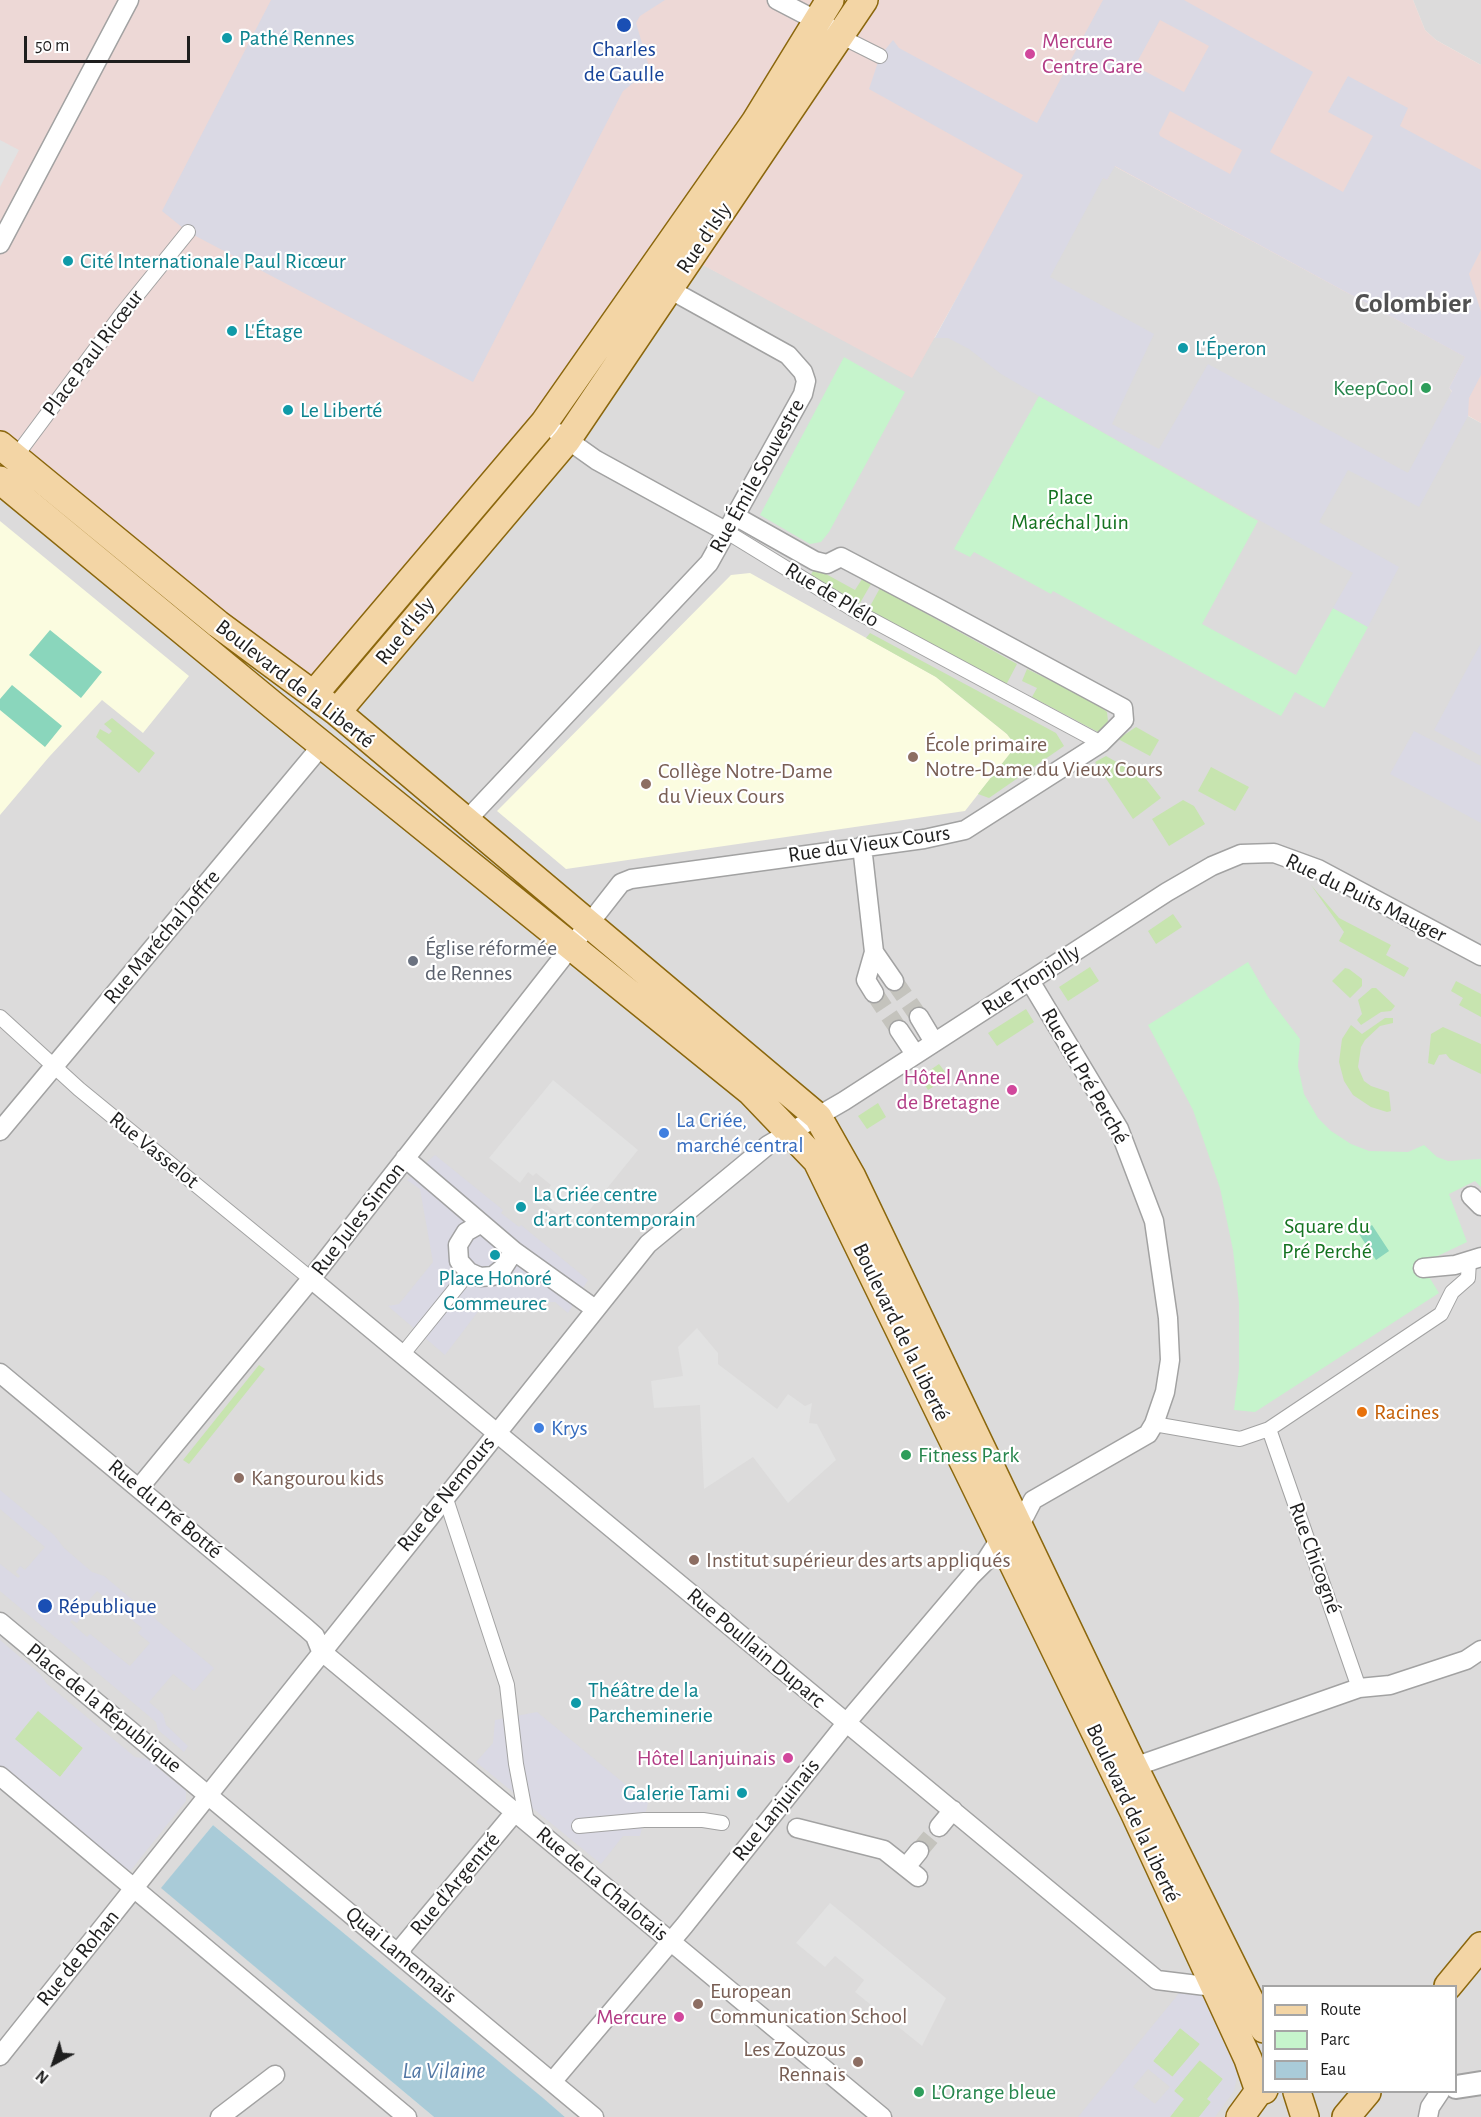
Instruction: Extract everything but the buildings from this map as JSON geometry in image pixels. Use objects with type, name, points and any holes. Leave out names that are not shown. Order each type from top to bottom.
[{"type":"main road","name":"Rue d'Isly","points":[[337,712],[567,440],[864,0]]},
{"type":"main road","name":"Rue d'Isly","points":[[314,694],[544,423],[661,252],[728,162],[824,11]]},
{"type":"main road","name":"Boulevard de la Liberté","points":[[3,459],[175,624],[750,1091],[792,1132],[817,1161],[1134,1767],[1262,2027]]},
{"type":"main road","name":"Boulevard de la Liberté","points":[[3,459],[337,712],[818,1117],[852,1178],[1134,1812],[1248,2058],[1250,2105]]},
{"type":"main road","points":[[175,624],[262,677],[313,713],[337,712]]},
{"type":"main road","points":[[1449,1985],[1481,1946]]},
{"type":"main road","points":[[1298,2093],[1305,2117]]},
{"type":"main road","points":[[1346,2117],[1366,2093]]},
{"type":"street","points":[[0,244],[129,0]]},
{"type":"street","points":[[777,0],[824,11],[841,35],[880,56]]},
{"type":"street","name":"Place Paul Ricœur","points":[[3,459],[188,232]]},
{"type":"street","name":"Rue Émile Souvestre","points":[[465,822],[709,563],[803,394],[806,381],[803,372],[788,355],[669,289]]},
{"type":"street","points":[[544,423],[567,440]]},
{"type":"street","name":"Rue de Plélo","points":[[567,440],[596,460],[727,532],[859,613],[1101,742]]},
{"type":"street","name":"Rue de Plélo","points":[[735,516],[815,561],[826,564],[841,557],[1123,708]]},
{"type":"street","name":"Rue du Vieux Cours","points":[[589,924],[621,883],[631,879],[924,839],[965,830],[1101,742],[1124,720],[1123,708]]},
{"type":"street","name":"Rue Maréchal Joffre","points":[[0,1131],[323,744]]},
{"type":"street","points":[[862,846],[874,952],[866,980],[874,993]]},
{"type":"street","name":"Rue du Puits Mauger","points":[[1248,853],[1274,853],[1318,869],[1481,956]]},
{"type":"street","name":"Rue Tronjolly","points":[[818,1117],[1167,892],[1212,866],[1248,853]]},
{"type":"street","points":[[573,946],[589,924]]},
{"type":"street","name":"Rue Jules Simon","points":[[139,1488],[311,1279],[573,946]]},
{"type":"street","points":[[874,952],[894,981]]},
{"type":"street","name":"Rue du Pré Perché","points":[[1010,1532],[1033,1500],[1148,1434],[1154,1424],[1165,1392],[1170,1360],[1168,1318],[1154,1221],[1119,1129],[1030,981]]},
{"type":"street","name":"Rue Vasselot","points":[[0,1017],[53,1066],[311,1279]]},
{"type":"street","points":[[919,1017],[934,1042]]},
{"type":"street","points":[[899,1030],[915,1054]]},
{"type":"street","points":[[792,1132],[818,1117]]},
{"type":"street","name":"Rue de Nemours","points":[[132,1889],[496,1432],[662,1230],[768,1145],[792,1132]]},
{"type":"street","points":[[405,1158],[513,1251],[595,1309]]},
{"type":"street","points":[[480,1224],[466,1232],[458,1245],[459,1261],[469,1272],[480,1277],[493,1276],[504,1268],[513,1251]]},
{"type":"street","points":[[1154,1424],[1240,1439],[1269,1429],[1441,1314],[1452,1293],[1468,1278],[1475,1259]]},
{"type":"street","points":[[1423,1268],[1475,1259]]},
{"type":"street","points":[[402,1354],[469,1272]]},
{"type":"street","name":"Rue Poullain Duparc","points":[[311,1279],[1157,1980],[1214,1987]]},
{"type":"street","name":"Rue du Pré Botté","points":[[0,1373],[306,1628],[315,1636],[321,1651]]},
{"type":"street","name":"Rue Chicogné","points":[[1269,1429],[1359,1688]]},
{"type":"street","points":[[446,1496],[507,1685],[521,1817]]},
{"type":"street","name":"Rue Lanjuinais","points":[[552,2082],[670,1941],[847,1722],[1010,1532]]},
{"type":"street","name":"Place de la République","points":[[0,1622],[208,1793]]},
{"type":"street","points":[[1134,1767],[1359,1688],[1390,1685],[1466,1660],[1481,1650]]},
{"type":"street","name":"Rue de La Chalotais","points":[[321,1651],[882,2117]]},
{"type":"street","points":[[0,1776],[132,1889],[407,2117]]},
{"type":"street","name":"Quai Lamennais","points":[[208,1793],[594,2117]]},
{"type":"street","points":[[939,1827],[953,1810]]},
{"type":"street","name":"Rue d'Argentré","points":[[402,1957],[404,1945],[521,1817]]},
{"type":"street","points":[[579,1826],[644,1820],[703,1820],[722,1824]]},
{"type":"street","points":[[797,1828],[884,1850],[912,1872],[919,1851]]},
{"type":"street","name":"Rue de Rohan","points":[[0,2056],[132,1889]]},
{"type":"street","points":[[220,2117],[275,2075]]},
{"type":"street","points":[[1457,2087],[1481,2083]]},
{"type":"street","points":[[1428,2117],[1430,2107],[1439,2093]]},
{"type":"shaded area","points":[[0,0],[1413,0],[1425,30],[1436,40],[1481,65],[1481,423],[1446,403],[1452,391],[1449,388],[1465,357],[1114,166],[1107,180],[1103,178],[988,242],[912,378],[701,264],[588,435],[339,729],[0,456]]},
{"type":"shaded area","points":[[271,0],[665,0],[640,16],[636,23],[650,70],[623,91],[473,382],[188,232],[162,211]]},
{"type":"shaded area","points":[[1103,0],[1184,0],[1313,72],[1270,152],[1343,192],[1373,136],[1328,112],[1348,76],[1408,108],[1400,126],[1481,170],[1481,250],[1469,274],[1481,312],[1481,375],[1469,398],[1468,416],[1419,507],[1348,470],[1319,522],[1399,567],[1368,627],[1333,608],[1353,573],[1001,374],[969,349],[948,338],[935,338],[1023,175],[869,89],[880,56],[893,40],[899,48],[1037,123]],"holes":[[[1160,20],[1209,46],[1184,92],[1135,66]],[[1170,111],[1242,150],[1230,174],[1160,136],[1159,133]],[[1115,166],[1465,357],[1449,388],[1452,391],[1408,473],[1208,364],[1159,449],[1112,424],[1154,334],[1050,277],[1103,178],[1107,180]]]},
{"type":"shaded area","points":[[1413,0],[1481,0],[1481,65],[1436,40],[1425,30]]},
{"type":"shaded area","points":[[0,140],[19,150],[0,187]]},
{"type":"shaded area","points":[[1114,166],[1466,357],[1449,388],[1468,416],[1481,423],[1481,2117],[565,2117],[213,1825],[162,1888],[434,2117],[0,2117],[0,456],[701,264],[758,293],[935,338],[988,242],[1103,178]]},
{"type":"shaded area","points":[[0,521],[189,676],[143,733],[102,700],[49,757],[0,815]]},
{"type":"shaded area","points":[[750,573],[936,677],[1007,734],[1016,746],[965,811],[566,869],[497,811],[731,575]]},
{"type":"shaded area","points":[[1481,643],[1481,756],[1434,730]]},
{"type":"shaded area","points":[[1414,731],[1481,766],[1481,823],[1390,774]]},
{"type":"shaded area","points":[[553,1080],[638,1150],[575,1228],[544,1203],[552,1192],[549,1188],[551,1185],[536,1173],[533,1176],[528,1172],[520,1183],[489,1158]]},
{"type":"shaded area","name":"Place Honoré Commeurec","points":[[435,1155],[503,1210],[501,1213],[519,1227],[521,1225],[588,1280],[568,1313],[555,1302],[483,1305],[445,1355],[388,1306],[399,1304],[433,1262],[420,1189],[407,1180]]},
{"type":"shaded area","points":[[697,1328],[718,1353],[718,1364],[777,1409],[788,1394],[805,1406],[812,1403],[809,1423],[817,1424],[836,1460],[788,1503],[753,1457],[704,1489],[700,1405],[654,1408],[651,1381],[683,1376],[678,1347]]},
{"type":"shaded area","points":[[0,1490],[54,1535],[64,1548],[92,1572],[104,1576],[214,1668],[194,1691],[173,1674],[149,1702],[163,1714],[166,1725],[188,1746],[184,1752],[158,1730],[156,1722],[0,1591],[0,1564],[18,1578],[20,1576],[16,1572],[20,1566],[25,1570],[45,1547],[0,1509]],"holes":[[[97,1591],[142,1628],[138,1633],[150,1643],[130,1666],[90,1634],[87,1637],[70,1622],[72,1620],[77,1623],[81,1618],[77,1614]]]},
{"type":"shaded area","points":[[0,1640],[40,1674],[47,1684],[135,1757],[147,1759],[186,1791],[186,1801],[131,1870],[126,1870],[0,1766]],"holes":[[[38,1711],[83,1748],[60,1777],[15,1739]]]},
{"type":"shaded area","points":[[537,1712],[648,1803],[640,1836],[623,1836],[601,1864],[476,1762],[493,1743],[495,1720]]},
{"type":"shaded area","points":[[830,1903],[946,1998],[922,2046],[855,1992],[864,1980],[835,1956],[825,1967],[796,1943]]},
{"type":"shaded area","points":[[1180,1992],[1196,1993],[1204,1998],[1238,2072],[1234,2091],[1215,2117],[1199,2117],[1211,2102],[1207,2099],[1223,2079],[1200,2060],[1174,2091],[1184,2099],[1170,2117],[1078,2117]],"holes":[[[1180,2028],[1200,2044],[1172,2077],[1153,2061]],[[1148,2069],[1170,2087],[1155,2104],[1133,2087]]]},
{"type":"green space","points":[[844,357],[905,392],[829,532],[821,542],[810,544],[760,515]]},
{"type":"green space","name":"Place Maréchal Juin","points":[[1039,396],[1258,521],[1202,624],[1296,675],[1333,608],[1368,627],[1324,708],[1295,692],[1281,716],[1053,591],[1051,594],[974,552],[970,557],[954,549]]},
{"type":"green space","points":[[815,568],[855,590],[862,579],[871,584],[860,603],[810,576]]},
{"type":"green space","points":[[880,588],[1017,664],[1006,685],[868,610]]},
{"type":"green space","points":[[50,630],[102,672],[81,698],[29,655]]},
{"type":"green space","points":[[870,633],[1056,733],[1064,746],[989,798],[978,794],[1016,746],[1007,734],[936,677],[866,638]]},
{"type":"green space","points":[[1027,669],[1096,703],[1107,712],[1106,726],[1098,732],[1032,697],[1037,688],[1022,681]]},
{"type":"green space","points":[[12,685],[62,726],[45,747],[0,710],[0,699]]},
{"type":"green space","points":[[112,718],[155,753],[139,773],[96,737],[100,729],[109,734],[112,731],[104,724]]},
{"type":"green space","points":[[1136,727],[1159,740],[1150,756],[1118,739]]},
{"type":"green space","points":[[1106,756],[1146,779],[1161,798],[1133,819],[1095,762]]},
{"type":"green space","points":[[1211,767],[1249,787],[1235,811],[1198,791]]},
{"type":"green space","points":[[1183,800],[1194,806],[1205,824],[1169,846],[1152,819]]},
{"type":"green space","points":[[1311,885],[1339,918],[1391,945],[1386,955],[1409,968],[1404,977],[1339,941],[1344,932]]},
{"type":"green space","points":[[1173,914],[1182,927],[1156,944],[1148,931]]},
{"type":"green space","name":"Square du Pré Perché","points":[[1248,962],[1268,997],[1300,1039],[1298,1066],[1304,1094],[1318,1118],[1331,1131],[1351,1144],[1369,1151],[1408,1152],[1424,1145],[1437,1157],[1448,1161],[1481,1159],[1481,1187],[1475,1181],[1449,1194],[1467,1242],[1421,1264],[1439,1293],[1255,1412],[1234,1410],[1239,1369],[1239,1303],[1233,1250],[1220,1188],[1193,1110],[1148,1025]]},
{"type":"green space","points":[[1090,967],[1099,981],[1068,1001],[1059,987]]},
{"type":"green space","points":[[1345,968],[1362,979],[1362,986],[1350,998],[1332,981]]},
{"type":"green space","points":[[1456,981],[1481,994],[1481,1017],[1459,1005],[1463,998],[1451,991]]},
{"type":"green space","points":[[1372,988],[1376,988],[1395,1006],[1391,1011],[1381,1012],[1361,1025],[1357,1020],[1362,1014],[1358,1000]]},
{"type":"green space","points":[[1026,1009],[1034,1022],[997,1046],[988,1033]]},
{"type":"green space","points":[[1385,1018],[1393,1018],[1393,1023],[1380,1026],[1365,1040],[1361,1047],[1358,1067],[1364,1081],[1389,1092],[1391,1111],[1387,1112],[1371,1107],[1353,1095],[1344,1081],[1339,1062],[1342,1039],[1351,1025],[1362,1034]]},
{"type":"green space","points":[[1443,1027],[1481,1044],[1481,1074],[1450,1059],[1446,1054],[1439,1055],[1434,1065],[1428,1063],[1431,1034]]},
{"type":"green space","points":[[939,1064],[949,1077],[928,1090],[920,1077]]},
{"type":"green space","points":[[878,1103],[886,1117],[867,1129],[858,1116]]},
{"type":"green space","points":[[1372,1225],[1389,1251],[1376,1260],[1359,1234]]},
{"type":"green space","points":[[259,1365],[265,1369],[189,1464],[183,1460]]},
{"type":"green space","points":[[38,1710],[83,1748],[60,1777],[14,1739]]},
{"type":"green space","points":[[1180,2028],[1200,2044],[1173,2077],[1153,2061]]},
{"type":"green space","points":[[1199,2060],[1223,2079],[1208,2099],[1211,2102],[1199,2117],[1170,2117],[1183,2099],[1174,2091]]},
{"type":"water","name":"La Vilaine","points":[[213,1825],[565,2117],[434,2117],[161,1888]]},
{"type":"tunnel","points":[[894,981],[919,1017]]},
{"type":"tunnel","points":[[874,993],[899,1030]]},
{"type":"tunnel","points":[[919,1851],[939,1827]]},
{"type":"place","name":"Charles de Gaulle","points":[[624,25]]},
{"type":"place","name":"Pathé Rennes","points":[[227,38]]},
{"type":"place","name":"Mercure Centre Gare","points":[[1030,54]]},
{"type":"place","name":"Cité Internationale Paul Ricœur","points":[[68,261]]},
{"type":"place","name":"L'Étage","points":[[232,331]]},
{"type":"place","name":"L'Éperon","points":[[1183,348]]},
{"type":"place","name":"KeepCool","points":[[1426,388]]},
{"type":"place","name":"Le Liberté","points":[[288,410]]},
{"type":"place","name":"École primaire Notre-Dame du Vieux Cours","points":[[913,757]]},
{"type":"place","name":"Collège Notre-Dame du Vieux Cours","points":[[646,784]]},
{"type":"place","name":"Église réformée de Rennes","points":[[413,961]]},
{"type":"place","name":"Hôtel Anne de Bretagne","points":[[1012,1090]]},
{"type":"place","name":"La Criée, marché central","points":[[664,1133]]},
{"type":"place","name":"La Criée centre d'art contemporain","points":[[521,1207]]},
{"type":"place","name":"Place Honoré Commeurec","points":[[495,1255]]},
{"type":"place","name":"Racines","points":[[1362,1412]]},
{"type":"place","name":"Krys","points":[[539,1428]]},
{"type":"place","name":"Fitness Park","points":[[906,1455]]},
{"type":"place","name":"Kangourou kids","points":[[239,1478]]},
{"type":"place","name":"Institut supérieur des arts appliqués","points":[[694,1560]]},
{"type":"place","name":"République","points":[[45,1606]]},
{"type":"place","name":"Théâtre de la Parcheminerie","points":[[576,1703]]},
{"type":"place","name":"Hôtel Lanjuinais","points":[[788,1758]]},
{"type":"place","name":"Galerie Tami","points":[[742,1793]]},
{"type":"place","name":"European Communication School","points":[[698,2004]]},
{"type":"place","name":"Mercure","points":[[679,2017]]},
{"type":"place","name":"Les Zouzous Rennais","points":[[858,2062]]},
{"type":"place","name":"L’Orange bleue","points":[[919,2092]]},
{"type":"district","name":"Colombier","points":[[1413,304]]}]
